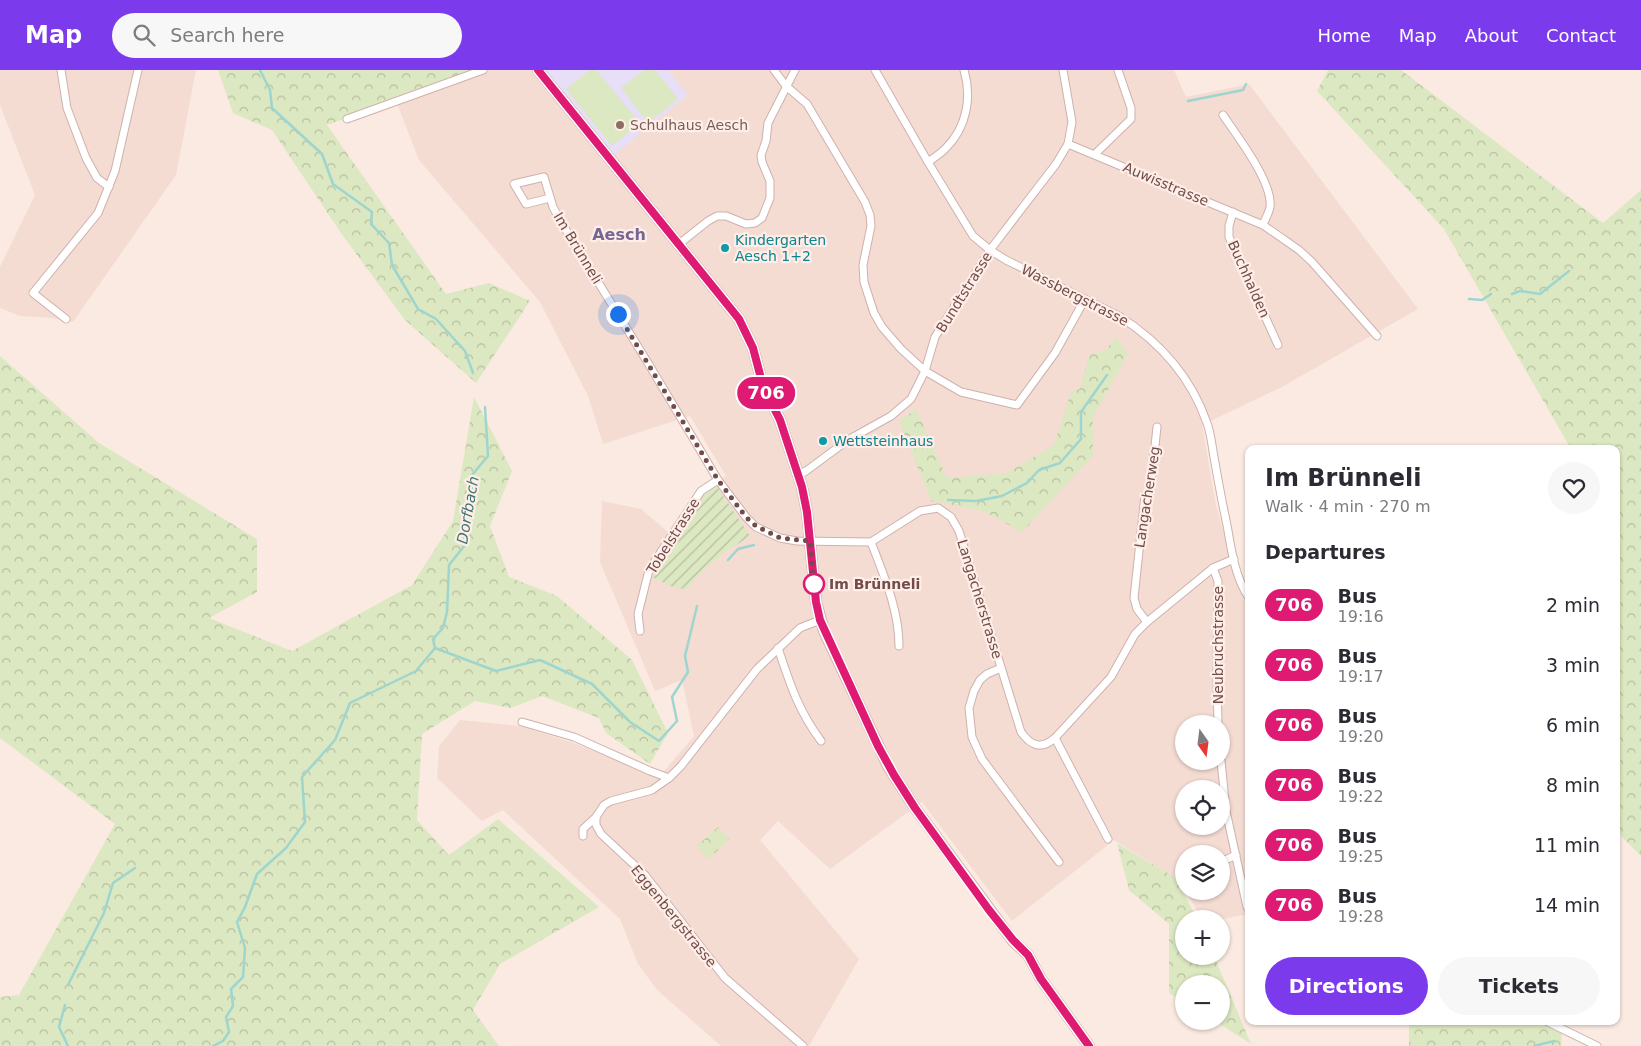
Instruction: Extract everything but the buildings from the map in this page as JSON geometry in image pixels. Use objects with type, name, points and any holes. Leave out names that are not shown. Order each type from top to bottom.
[{"type":"main road","points":[[538,70],[739,319],[753,348],[763,386],[780,420],[805,499],[816,602],[820,620],[878,746],[915,808],[989,910],[1013,940],[1028,955],[1041,979],[1089,1046]]},
{"type":"street","points":[[61,70],[67,108],[86,158],[97,178],[109,187]]},
{"type":"street","points":[[66,319],[32,294],[98,213],[115,171],[138,70]]},
{"type":"street","points":[[347,119],[483,70]]},
{"type":"street","points":[[774,70],[786,86],[807,104],[835,149],[870,215],[871,226],[863,265],[864,282],[874,313],[882,327],[901,349],[925,371],[961,392],[1017,405],[1056,353],[1085,299]]},
{"type":"street","points":[[680,244],[717,216],[726,216],[746,224],[762,218],[770,198],[770,181],[761,155],[766,141],[768,123],[795,70]]},
{"type":"street","name":"Wassbergstrasse","points":[[875,70],[973,236],[990,250],[1032,274],[1119,316],[1136,327],[1175,363],[1188,382],[1208,425],[1234,559],[1245,590]]},
{"type":"street","points":[[928,162],[947,147],[962,125],[967,109],[968,94],[968,82],[964,70]]},
{"type":"street","name":"Bundtstrasse","points":[[798,475],[848,440],[892,416],[911,400],[925,371],[935,337],[990,250],[1056,164],[1068,144],[1072,122],[1063,70]]},
{"type":"street","points":[[1095,154],[1131,119],[1131,108],[1118,70]]},
{"type":"street","points":[[1223,115],[1248,151],[1269,190],[1270,207],[1263,225]]},
{"type":"street","name":"Auwisstrasse","points":[[1068,144],[1263,225],[1299,250],[1312,262],[1378,336]]},
{"type":"street","name":"Im Brünneli","points":[[550,198],[526,204],[514,184],[544,177],[550,198],[561,222],[718,480],[746,517],[756,526],[780,538],[810,541]]},
{"type":"street","name":"Buchhalden","points":[[1233,212],[1229,226],[1229,236],[1278,345]]},
{"type":"street","name":"Langacherweg","points":[[1147,622],[1137,609],[1134,598],[1145,495],[1150,492],[1158,427]]},
{"type":"street","name":"Tobelstrasse","points":[[640,631],[638,614],[650,570],[701,491],[718,480]]},
{"type":"street","name":"Langacherstrasse","points":[[871,542],[925,509],[938,508],[951,517],[959,531],[1021,732],[1028,741],[1039,745],[1048,744],[1055,738]]},
{"type":"street","points":[[810,541],[871,542],[895,613],[899,629],[899,646]]},
{"type":"street","points":[[1108,839],[1055,738],[1111,677],[1130,641],[1147,622],[1213,568],[1234,559]]},
{"type":"street","name":"Neubruchstrasse","points":[[1213,568],[1218,581],[1216,679],[1218,715]]},
{"type":"street","points":[[583,836],[583,829],[596,817],[604,805],[611,801],[652,790],[669,778],[681,766],[757,669],[800,628],[820,620]]},
{"type":"street","points":[[778,648],[796,701],[821,741]]},
{"type":"street","points":[[1001,668],[987,674],[980,680],[974,690],[969,708],[972,737],[982,759],[1059,862]]},
{"type":"street","points":[[522,722],[574,737],[669,778]]},
{"type":"street","points":[[1222,770],[1226,811],[1245,898]]},
{"type":"street","name":"Eggenbergstrasse","points":[[596,817],[596,825],[601,834],[644,874],[724,978],[803,1046]]},
{"type":"street","points":[[1230,858],[1236,855]]},
{"type":"street","points":[[1554,1025],[1597,1046]]},
{"type":"shaded area","points":[[0,70],[196,70],[176,175],[73,322],[20,316],[0,308],[0,267],[35,195],[0,105]]},
{"type":"shaded area","points":[[384,70],[1174,70],[1186,97],[1249,84],[1418,309],[1282,387],[1202,425],[1216,505],[1245,601],[1245,915],[1230,917],[1230,910],[1197,910],[1191,900],[1230,900],[1230,845],[1175,845],[1175,878],[1114,840],[1012,921],[922,802],[830,869],[778,821],[760,840],[859,959],[809,1046],[721,1046],[657,990],[638,964],[620,919],[503,810],[482,821],[437,778],[439,746],[460,720],[520,726],[571,742],[659,777],[694,736],[682,680],[655,691],[600,562],[602,501],[641,509],[674,537],[700,494],[726,476],[690,416],[603,444],[588,396],[540,302],[419,160]]},
{"type":"shaded area","name":"Schulhaus Aesch","points":[[546,70],[668,70],[688,95],[614,155]]},
{"type":"green space","points":[[218,70],[478,70],[327,125],[446,294],[489,283],[530,301],[476,383],[405,320],[343,236],[272,130],[233,113]]},
{"type":"green space","points":[[590,70],[596,70],[640,123],[612,146],[566,89]]},
{"type":"green space","points":[[644,70],[655,70],[678,99],[648,123],[621,88]]},
{"type":"green space","points":[[1328,70],[1401,70],[1603,223],[1641,190],[1641,856],[1620,835],[1620,445],[1569,445],[1444,229],[1317,91]]},
{"type":"green space","points":[[1116,337],[1128,354],[1093,417],[1093,456],[1022,532],[983,511],[931,501],[899,421],[916,409],[947,478],[1007,473],[1054,445],[1071,392],[1080,389],[1089,355],[1106,350]]},
{"type":"green space","points":[[0,356],[99,443],[257,539],[257,592],[209,618],[292,651],[412,585],[453,521],[474,397],[512,471],[490,526],[509,577],[557,596],[632,660],[668,733],[650,764],[606,733],[599,718],[542,696],[510,708],[475,701],[422,734],[417,820],[449,855],[498,819],[599,907],[500,964],[473,1010],[499,1046],[0,1046],[0,997],[19,995],[115,824],[0,738]]},
{"type":"green space","points":[[716,485],[750,536],[708,566],[687,589],[675,588],[652,577],[700,494]]},
{"type":"green space","points":[[718,827],[729,839],[708,860],[697,846]]},
{"type":"green space","points":[[1117,843],[1175,877],[1175,900],[1187,900],[1192,910],[1175,910],[1175,965],[1218,965],[1222,975],[1175,975],[1175,997],[1169,993],[1169,924],[1129,890]]},
{"type":"green space","points":[[1230,994],[1251,1044],[1229,1030]]},
{"type":"green space","points":[[1409,1025],[1558,1025],[1562,1031],[1561,1046],[1409,1046]]},
{"type":"waterway","points":[[260,70],[270,90],[272,108],[322,154],[333,184],[372,212],[371,224],[389,243],[392,265],[418,309],[436,319],[465,351],[473,373]]},
{"type":"waterway","points":[[1188,101],[1243,90],[1246,84]]},
{"type":"waterway","points":[[1512,294],[1520,291],[1540,294],[1569,271]]},
{"type":"waterway","points":[[1469,299],[1482,300],[1491,294]]},
{"type":"waterway","points":[[948,500],[976,501],[1002,496],[1027,483],[1039,470],[1060,463],[1081,439],[1081,412],[1107,375]]},
{"type":"waterway","name":"Dorfbach","points":[[213,1046],[223,1041],[229,1032],[226,1017],[233,1006],[231,989],[243,977],[245,948],[237,922],[245,907],[257,874],[286,848],[305,822],[302,777],[335,740],[350,703],[416,671],[435,648],[433,639],[443,628],[447,612],[449,565],[465,545],[463,525],[472,499],[472,475],[488,456],[485,407]]},
{"type":"waterway","points":[[728,560],[738,549],[754,545]]},
{"type":"waterway","points":[[435,648],[496,671],[540,660],[592,684],[630,722],[659,741],[677,721],[672,697],[688,672],[685,656],[697,606]]},
{"type":"waterway","points":[[68,985],[104,913],[113,883],[135,868]]},
{"type":"waterway","points":[[65,1005],[59,1027],[68,1046]]},
{"type":"waterway","points":[[1534,1046],[1554,1041]]},
{"type":"bus line","name":"706","points":[[538,70],[739,319],[753,348],[763,386],[780,420],[802,487],[807,512],[816,602],[820,620],[878,746],[888,766],[915,808],[1006,932],[1028,955],[1041,979],[1089,1046]]},
{"type":"place","name":"Schulhaus Aesch","points":[[620,125]]},
{"type":"place","name":"Kindergarten Aesch 1+2","points":[[725,248]]},
{"type":"place","name":"Wettsteinhaus","points":[[823,441]]},
{"type":"place","name":"Im Brünneli","points":[[814,584]]},
{"type":"district","name":"Aesch","points":[[619,234]]},
{"type":"route","points":[[618,314],[718,480],[746,517],[756,526],[780,538],[810,541],[814,586],[814,584]]}]
